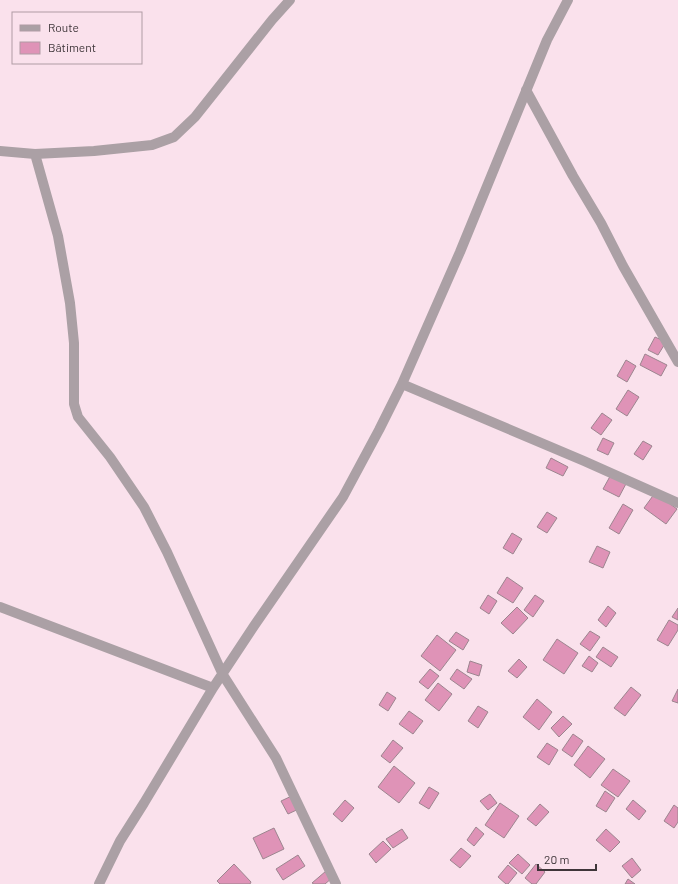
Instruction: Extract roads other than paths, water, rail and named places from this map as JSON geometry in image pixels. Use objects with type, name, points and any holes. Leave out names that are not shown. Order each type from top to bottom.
[{"type":"street","points":[[0,151],[35,154],[94,151],[152,145],[174,137],[195,117],[272,20],[290,0]]},
{"type":"street","points":[[99,884],[120,841],[213,688],[254,626],[344,497],[402,384],[486,190],[547,40],[568,0]]},
{"type":"street","points":[[526,90],[678,362]]},
{"type":"street","points":[[35,154],[58,236],[70,303],[74,343],[74,404],[78,417],[110,457],[144,507],[167,552],[223,675],[276,758],[336,884]]},
{"type":"street","points":[[402,384],[584,461],[678,503]]},
{"type":"street","points":[[0,607],[213,688]]}]
